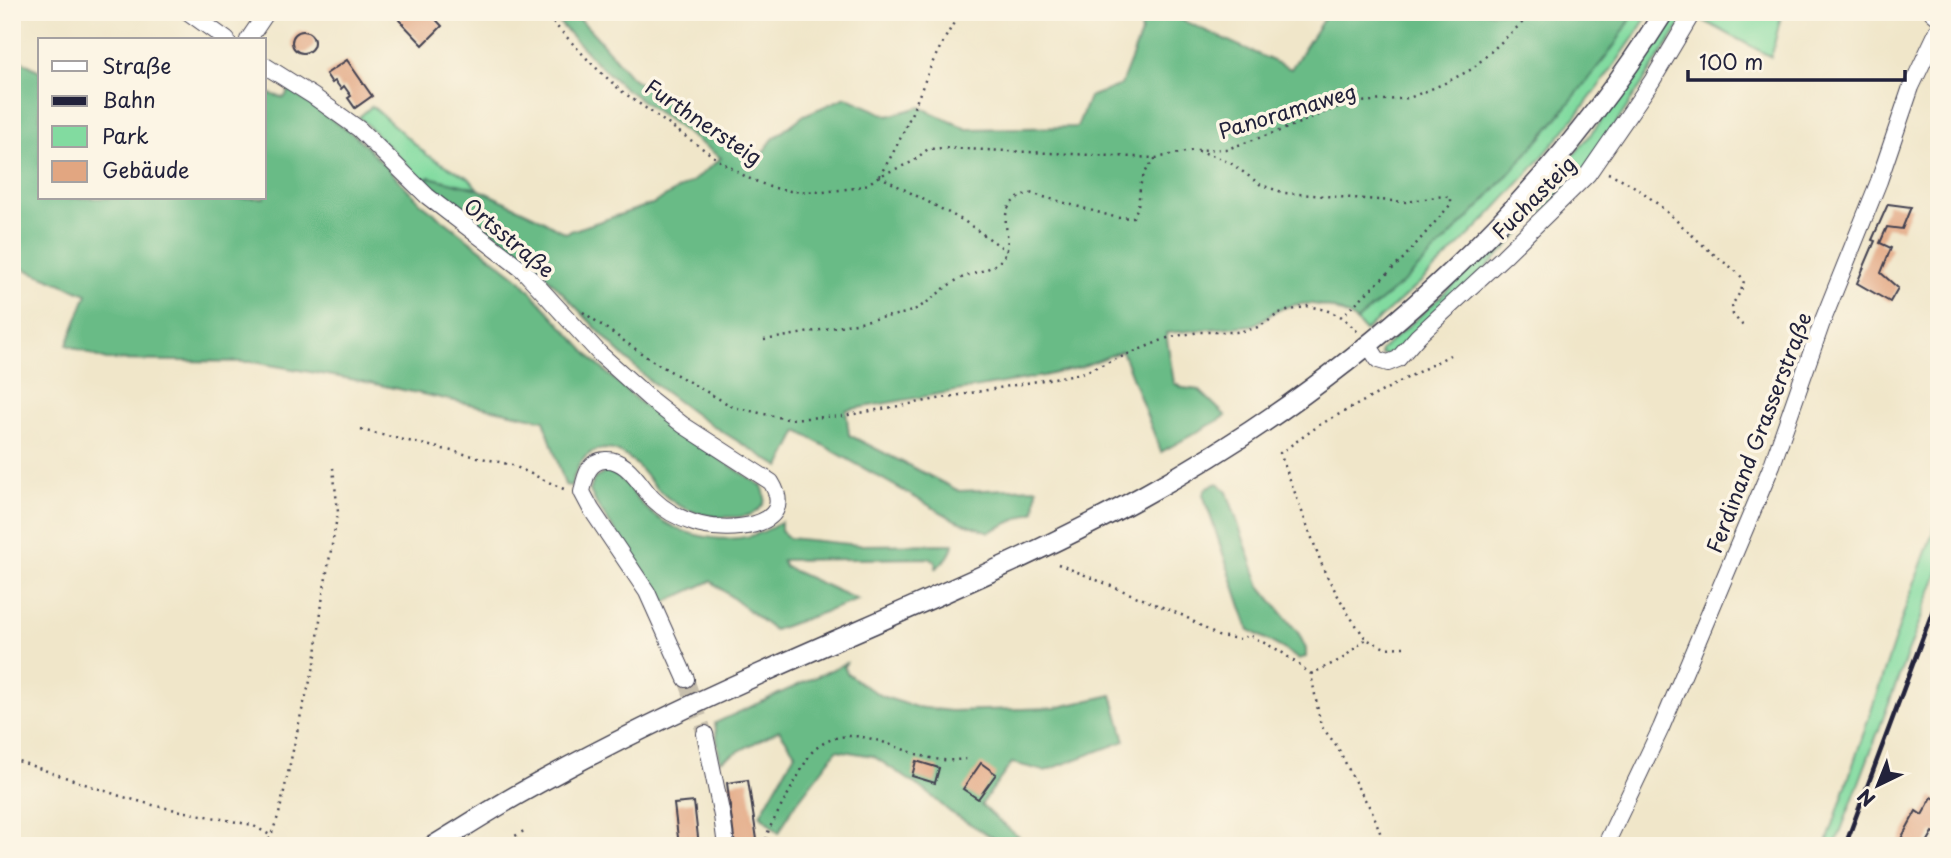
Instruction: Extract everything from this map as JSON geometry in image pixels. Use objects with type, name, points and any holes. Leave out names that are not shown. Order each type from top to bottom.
[{"type":"main road","points":[[433,846],[514,796],[629,736],[761,673],[1015,561],[1142,497],[1264,424],[1369,346],[1464,260],[1539,179],[1609,92],[1664,12]]},
{"type":"street","points":[[188,12],[224,38]]},
{"type":"street","points":[[249,38],[267,12]]},
{"type":"street","name":"Fuchasteig","points":[[1369,346],[1378,360],[1388,363],[1398,359],[1418,336],[1588,174],[1652,81],[1693,12]]},
{"type":"street","points":[[1933,12],[1939,18]]},
{"type":"street","name":"Ferdinand Grasserstraße","points":[[1605,846],[1661,728],[1772,465],[1821,325],[1879,181],[1911,87],[1939,28]]},
{"type":"street","name":"Ortsstraße","points":[[266,66],[359,129],[427,196],[523,270],[624,377],[683,425],[771,482],[777,492],[777,501],[775,512],[763,522],[745,528],[723,529],[697,524],[673,515],[653,500],[634,476],[620,464],[605,460],[594,464],[586,472],[582,492]]},
{"type":"street","points":[[582,492],[647,592],[686,679]]},
{"type":"street","points":[[705,734],[726,846]]},
{"type":"path","name":"Furthnersteig","points":[[543,12],[620,90],[723,163],[770,187],[790,191],[823,192],[868,184],[878,176],[912,162],[928,149],[1156,158]]},
{"type":"path","points":[[960,12],[932,65],[893,154],[878,176],[964,222],[1007,251]]},
{"type":"path","name":"Panoramaweg","points":[[1156,158],[1195,150],[1227,149],[1348,103],[1409,98],[1472,69],[1523,22],[1529,12]]},
{"type":"path","points":[[1195,150],[1232,164],[1261,185],[1285,193],[1406,202],[1443,196],[1451,198],[1451,204],[1401,261],[1342,317]]},
{"type":"path","points":[[764,340],[821,331],[912,311],[931,301],[960,278],[989,269],[1001,260],[1007,251],[1005,220],[1009,205],[1019,196],[1030,193],[1118,218],[1133,217],[1140,204],[1139,187],[1145,171],[1156,158]]},
{"type":"path","points":[[1588,174],[1601,171],[1633,187],[1741,275],[1744,281],[1732,305],[1733,314],[1746,329]]},
{"type":"path","points":[[576,307],[651,360],[733,407],[787,419],[843,416],[1082,373],[1170,337],[1254,328],[1279,313],[1308,306],[1342,317],[1369,346]]},
{"type":"path","points":[[1404,647],[1385,648],[1366,639],[1338,597],[1325,573],[1280,453],[1321,424],[1450,355]]},
{"type":"path","points":[[361,430],[512,465],[571,492],[582,492]]},
{"type":"path","points":[[267,846],[279,814],[314,663],[338,512],[333,468]]},
{"type":"path","points":[[1058,564],[1184,616],[1218,636],[1241,639],[1249,635],[1280,651],[1311,674],[1321,726],[1337,746],[1373,813],[1385,846]]},
{"type":"path","points":[[1311,674],[1342,659],[1366,639]]},
{"type":"path","points":[[764,846],[769,829],[810,754],[819,744],[830,739],[848,736],[874,738],[943,760],[970,758]]},
{"type":"path","points":[[12,759],[120,796],[252,825],[270,835]]},
{"type":"path","points":[[497,846],[524,831]]},
{"type":"green space","points":[[549,12],[573,12],[631,77],[693,121],[757,160],[773,139],[804,115],[846,97],[888,116],[920,107],[967,129],[1077,127],[1089,97],[1121,85],[1142,31],[1138,12],[1164,12],[1291,69],[1328,12],[1635,12],[1614,46],[1551,126],[1481,205],[1405,281],[1356,321],[1328,307],[1297,304],[1277,311],[1253,325],[1166,333],[1174,383],[1183,388],[1199,390],[1226,416],[1161,452],[1122,351],[1081,367],[1043,376],[846,410],[849,435],[959,491],[1037,488],[1035,511],[989,532],[955,520],[798,431],[780,467],[700,418],[650,381],[532,261],[423,181],[429,177],[478,189],[565,233],[652,204],[693,181],[721,158],[623,87]]},
{"type":"green space","points":[[1635,12],[1650,12],[1620,57],[1555,142],[1520,183],[1445,260],[1365,331],[1356,321],[1405,281],[1481,205],[1551,126],[1614,46]]},
{"type":"green space","points":[[1678,12],[1689,12],[1585,171],[1395,357],[1381,354],[1381,350],[1465,274],[1504,234],[1579,150]]},
{"type":"green space","points":[[1697,12],[1782,12],[1771,57],[1695,16]]},
{"type":"green space","points":[[12,56],[38,70],[38,200],[266,200],[266,93],[284,98],[289,90],[357,137],[421,203],[517,277],[597,364],[637,400],[679,433],[762,486],[764,502],[755,512],[740,517],[718,517],[693,512],[663,494],[638,466],[623,454],[604,449],[586,457],[578,467],[571,486],[565,485],[544,420],[356,380],[253,362],[106,360],[67,345],[87,294],[12,264]]},
{"type":"green space","points":[[372,106],[427,155],[469,178],[478,189],[429,177],[423,181],[359,117]]},
{"type":"green space","points":[[608,471],[620,478],[646,508],[660,519],[677,528],[712,538],[748,536],[781,522],[781,531],[789,538],[859,545],[953,544],[947,558],[936,568],[935,561],[929,558],[782,560],[785,567],[858,600],[774,630],[711,581],[663,603],[590,491],[594,479]]},
{"type":"green space","points":[[1218,483],[1227,492],[1260,586],[1299,634],[1306,649],[1306,657],[1298,659],[1249,630],[1203,494],[1207,487]]},
{"type":"green space","points":[[1939,516],[1939,570],[1835,846],[1826,846],[1907,603]]},
{"type":"green space","points":[[846,663],[844,667],[847,673],[863,685],[884,697],[916,707],[951,711],[1055,708],[1112,695],[1125,741],[1045,771],[1012,763],[981,805],[1029,846],[1003,846],[950,812],[927,792],[873,756],[837,750],[791,810],[779,833],[760,815],[795,753],[779,730],[720,761],[715,723]]},
{"type":"building","points":[[407,12],[429,12],[442,26],[423,45],[399,20]]},
{"type":"building","points":[[303,31],[313,38],[314,42],[307,52],[303,53],[293,46],[292,42],[299,32]]},
{"type":"building","points":[[347,60],[372,96],[355,108],[344,86],[341,89],[335,81],[332,83],[326,74]]},
{"type":"building","points":[[1888,204],[1911,207],[1902,229],[1887,227],[1880,243],[1891,248],[1881,273],[1898,288],[1890,302],[1857,283]]},
{"type":"building","points":[[916,761],[939,768],[935,783],[912,776]]},
{"type":"building","points":[[981,763],[996,774],[978,799],[963,789]]},
{"type":"building","points":[[748,780],[758,846],[735,846],[727,783]]},
{"type":"building","points":[[1932,797],[1939,801],[1939,835],[1933,832],[1925,846],[1897,846],[1916,811],[1922,815]]},
{"type":"building","points":[[694,802],[699,846],[679,846],[674,804]]},
{"type":"tunnel","points":[[686,679],[705,734]]},
{"type":"railway","points":[[1845,846],[1939,594]]}]
